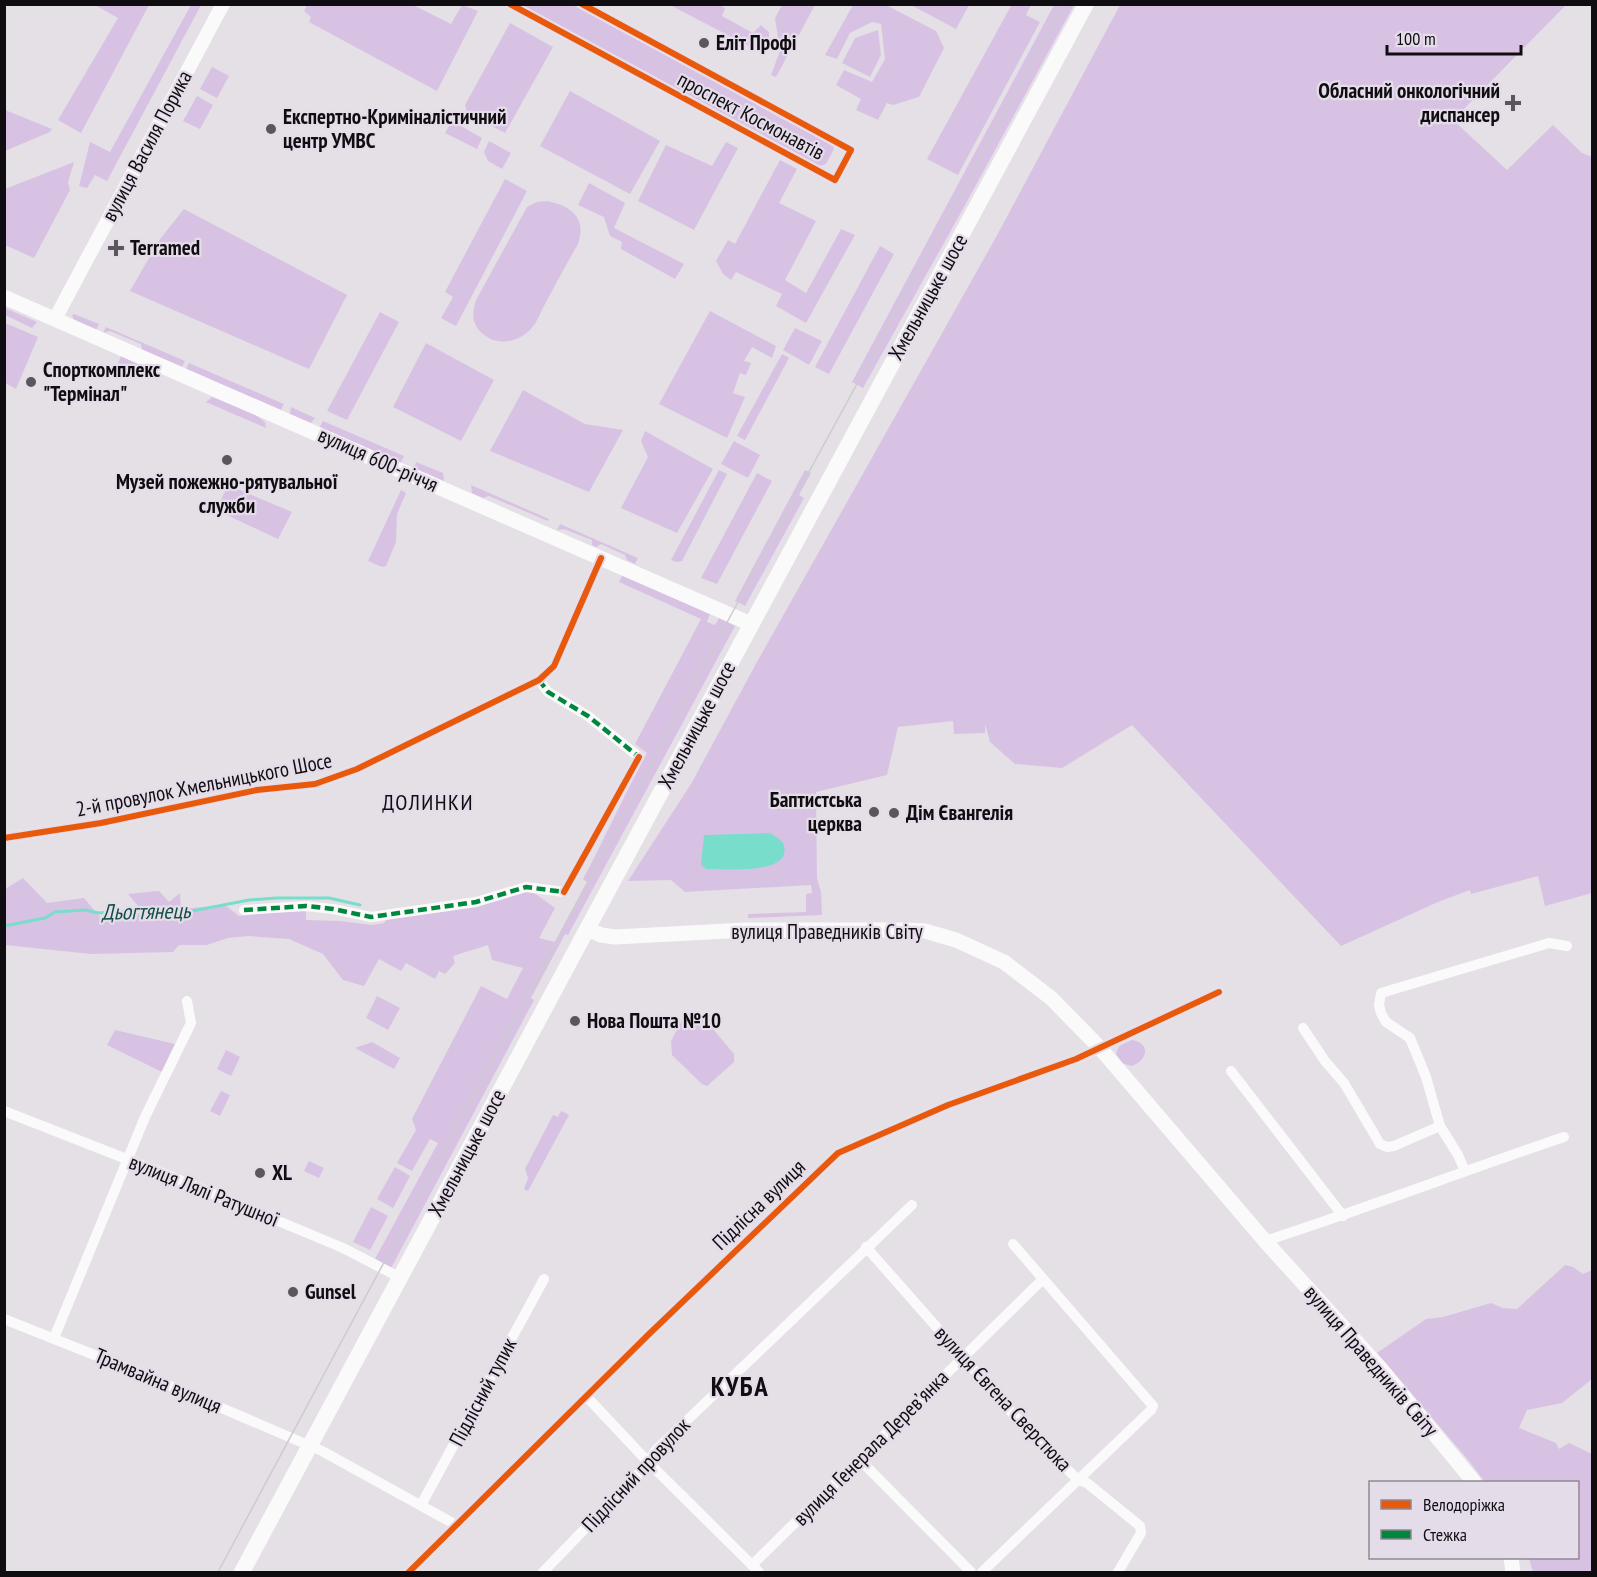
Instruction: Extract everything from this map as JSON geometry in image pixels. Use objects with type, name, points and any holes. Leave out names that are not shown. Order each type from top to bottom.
[{"type":"main road","name":"Хмельницьке шосе","points":[[243,1572],[1086,4]]},
{"type":"main road","name":"вулиця 600-річчя","points":[[4,297],[752,624]]},
{"type":"main road","name":"вулиця Праведників Світу","points":[[587,929],[601,935],[615,937],[746,930],[892,929],[925,931],[956,940],[1004,962],[1051,998],[1100,1048],[1265,1241],[1382,1369],[1473,1481]]},
{"type":"street","name":"вулиця Василя Порика","points":[[55,319],[223,4]]},
{"type":"street","name":"проспект Космонавтів","points":[[510,4],[835,180],[851,150],[582,4]]},
{"type":"street","name":"2-й провулок Хмельницького Шосе","points":[[4,838],[101,823],[257,790],[315,784],[357,770],[539,680],[554,666],[601,558]]},
{"type":"street","points":[[244,910],[306,906],[371,917],[476,902],[526,887],[564,892],[639,757],[588,716],[548,692],[539,680]]},
{"type":"street","points":[[1465,1171],[1440,1126],[1426,1077],[1410,1038],[1386,1022],[1381,1013],[1379,1005],[1382,993],[1550,943],[1567,946]]},
{"type":"street","name":"Підлісна вулиця","points":[[409,1572],[586,1396],[838,1153],[948,1105],[1076,1059],[1219,993]]},
{"type":"street","points":[[54,1338],[145,1117],[191,1023],[187,1001]]},
{"type":"street","points":[[1303,1028],[1325,1061],[1344,1083],[1380,1144],[1387,1147],[1394,1146],[1440,1126]]},
{"type":"street","points":[[1231,1071],[1343,1216]]},
{"type":"street","name":"вулиця Лялі Ратушної","points":[[4,1111],[343,1248],[401,1278]]},
{"type":"street","points":[[1265,1241],[1343,1216],[1564,1137]]},
{"type":"street","name":"Підлісний провулок","points":[[543,1572],[648,1462],[656,1450],[912,1205]]},
{"type":"street","points":[[982,1572],[1153,1406],[1013,1244]]},
{"type":"street","name":"вулиця Євгена Сверстюка","points":[[866,1247],[1021,1423],[1078,1480],[1087,1483],[1140,1526],[1141,1533],[1118,1572]]},
{"type":"street","name":"Підлісний тупик","points":[[421,1505],[544,1279]]},
{"type":"street","name":"вулиця Генерала Деревʼянка","points":[[755,1569],[860,1460],[1042,1280]]},
{"type":"street","name":"Трамвайна вулиця","points":[[4,1319],[310,1446]]},
{"type":"street","points":[[586,1396],[755,1569]]},
{"type":"street","points":[[310,1446],[456,1525]]},
{"type":"street","points":[[860,1460],[970,1572]]},
{"type":"shaded area","points":[[1012,4],[1031,5],[1026,15],[1040,22],[958,175],[927,159]]},
{"type":"shaded area","points":[[95,5],[149,5],[81,133],[58,120],[118,18]]},
{"type":"shaded area","points":[[191,5],[201,5],[107,181],[95,175],[87,188],[79,186],[90,142],[110,152]]},
{"type":"shaded area","points":[[307,5],[413,5],[451,24],[462,5],[478,11],[437,91],[309,22],[311,17],[304,11]]},
{"type":"shaded area","points":[[521,5],[573,5],[832,144],[834,149],[826,164],[820,166]]},
{"type":"shaded area","points":[[670,5],[720,5],[725,8],[722,16],[753,33],[761,25],[769,32],[769,43],[760,52]]},
{"type":"shaded area","points":[[782,5],[815,5],[776,77],[771,75],[780,51],[775,18]]},
{"type":"shaded area","points":[[853,5],[886,5],[936,31],[944,48],[919,97],[893,105],[887,103],[878,120],[856,110],[861,99],[836,85],[844,70],[872,82],[885,59],[881,24],[872,22],[850,33],[837,59],[825,55]]},
{"type":"shaded area","points":[[911,5],[969,5],[956,29]]},
{"type":"shaded area","points":[[1054,5],[1074,5],[863,388],[852,382]]},
{"type":"shaded area","points":[[1120,5],[1566,5],[1453,120],[1507,170],[1553,125],[1582,153],[1592,157],[1592,893],[1545,906],[1538,876],[1471,894],[1470,890],[1341,946],[1132,725],[1062,768],[1015,764],[990,742],[985,724],[985,733],[954,734],[953,721],[898,727],[887,775],[816,792],[817,878],[821,892],[822,915],[748,918],[748,914],[806,912],[806,894],[812,893],[811,885],[685,892],[671,880],[628,881],[691,784],[995,239]]},
{"type":"shaded area","points":[[510,23],[553,47],[505,133],[467,113],[465,105]]},
{"type":"shaded area","points":[[878,30],[881,55],[870,77],[842,63],[855,38]]},
{"type":"shaded area","points":[[212,67],[229,76],[217,98],[200,89]]},
{"type":"shaded area","points":[[570,91],[660,141],[630,194],[540,146]]},
{"type":"shaded area","points":[[197,96],[213,105],[200,129],[183,121]]},
{"type":"shaded area","points":[[4,110],[52,129],[50,132],[5,151]]},
{"type":"shaded area","points":[[452,121],[482,138],[477,149],[445,133]]},
{"type":"shaded area","points":[[489,141],[511,153],[502,169],[488,161],[484,152]]},
{"type":"shaded area","points":[[726,142],[738,148],[694,230],[638,201],[666,145],[712,166]]},
{"type":"shaded area","points":[[780,160],[797,169],[779,203],[816,221],[785,280],[806,293],[841,229],[855,235],[806,323],[776,306],[782,294],[736,272],[731,280],[723,274],[716,261],[728,240],[735,244]]},
{"type":"shaded area","points":[[74,162],[68,182],[70,190],[34,258],[5,245],[5,189]]},
{"type":"shaded area","points":[[505,179],[527,191],[456,326],[441,318],[453,297],[445,292]]},
{"type":"shaded area","points":[[589,183],[625,203],[614,228],[684,264],[675,279],[621,249],[622,242],[610,236],[604,217],[578,205]]},
{"type":"shaded area","points":[[547,201],[563,206],[575,214],[580,227],[578,244],[532,328],[513,340],[500,341],[488,338],[474,322],[476,300],[527,207],[537,202]]},
{"type":"shaded area","points":[[184,209],[347,295],[309,369],[130,291],[160,239]]},
{"type":"shaded area","points":[[880,246],[894,254],[829,374],[815,367]]},
{"type":"shaded area","points":[[5,308],[37,322],[32,328],[5,315]]},
{"type":"shaded area","points":[[710,311],[776,346],[772,358],[752,347],[744,361],[751,363],[746,375],[740,373],[733,393],[745,397],[727,438],[659,404]]},
{"type":"shaded area","points":[[380,312],[399,322],[347,420],[327,411]]},
{"type":"shaded area","points":[[72,315],[99,324],[96,330],[74,320]]},
{"type":"shaded area","points":[[5,323],[38,337],[16,389],[5,383]]},
{"type":"shaded area","points":[[106,327],[185,361],[182,367],[142,350],[141,344],[110,331],[103,333]]},
{"type":"shaded area","points":[[795,328],[822,341],[809,365],[783,350]]},
{"type":"shaded area","points":[[426,343],[494,380],[461,441],[393,407]]},
{"type":"shaded area","points":[[782,354],[789,358],[745,440],[737,436]]},
{"type":"shaded area","points":[[121,356],[157,372],[158,380],[118,363]]},
{"type":"shaded area","points":[[189,363],[284,404],[281,410],[186,369]]},
{"type":"shaded area","points":[[523,390],[585,424],[623,430],[589,492],[490,451]]},
{"type":"shaded area","points":[[212,397],[254,414],[265,422],[266,428],[206,402]]},
{"type":"shaded area","points":[[291,407],[315,418],[311,423],[290,414]]},
{"type":"shaded area","points":[[323,421],[404,456],[401,463],[319,428]]},
{"type":"shaded area","points":[[645,431],[713,469],[677,533],[621,508],[648,457],[641,441]]},
{"type":"shaded area","points":[[734,441],[760,455],[748,478],[721,464]]},
{"type":"shaded area","points":[[416,462],[443,473],[444,481],[414,468]]},
{"type":"shaded area","points":[[719,470],[727,474],[682,561],[671,560]]},
{"type":"shaded area","points":[[805,470],[811,473],[799,495],[804,498],[745,606],[735,601]]},
{"type":"shaded area","points":[[757,473],[772,481],[717,584],[701,578]]},
{"type":"shaded area","points":[[228,485],[292,512],[278,539],[216,510]]},
{"type":"shaded area","points":[[471,485],[549,519],[548,521],[489,496],[483,498],[472,493]]},
{"type":"shaded area","points":[[401,490],[406,493],[397,514],[396,542],[386,566],[382,567],[368,561]]},
{"type":"shaded area","points":[[560,524],[638,558],[635,564],[627,560],[625,555],[601,544],[596,547],[592,545],[592,540],[564,529],[557,530]]},
{"type":"shaded area","points":[[623,574],[710,614],[707,622],[715,625],[719,618],[735,626],[568,935],[565,934],[531,998],[534,1000],[391,1268],[375,1259],[438,1143],[430,1139],[412,1171],[397,1163],[416,1130],[412,1119],[481,986],[507,999],[523,968],[492,960],[488,945],[453,956],[455,963],[445,974],[439,971],[435,979],[406,963],[401,971],[379,959],[364,986],[343,980],[323,954],[289,939],[249,936],[228,938],[207,945],[179,945],[173,952],[91,954],[5,945],[5,889],[23,878],[47,903],[84,898],[100,917],[144,913],[128,894],[159,891],[169,902],[180,893],[181,909],[225,905],[239,916],[306,908],[306,920],[372,925],[384,923],[391,915],[526,887],[555,908],[539,938],[555,942],[587,882],[583,879],[647,753],[635,744],[701,619],[619,582]]},
{"type":"shaded area","points":[[770,833],[781,841],[785,850],[780,860],[772,865],[737,870],[706,869],[701,865],[704,835]]},
{"type":"shaded area","points":[[377,996],[400,1008],[388,1030],[366,1018]]},
{"type":"shaded area","points":[[686,1013],[697,1024],[703,1017],[734,1054],[734,1062],[707,1086],[702,1084],[672,1055],[671,1041]]},
{"type":"shaded area","points":[[115,1030],[175,1044],[162,1072],[107,1045]]},
{"type":"shaded area","points":[[1132,1040],[1142,1045],[1145,1052],[1137,1064],[1131,1066],[1122,1063],[1116,1054],[1119,1046]]},
{"type":"shaded area","points":[[372,1042],[400,1058],[394,1069],[355,1048]]},
{"type":"shaded area","points":[[226,1050],[240,1057],[231,1076],[217,1069]]},
{"type":"shaded area","points":[[221,1091],[230,1095],[220,1116],[210,1111]]},
{"type":"shaded area","points":[[561,1111],[569,1115],[528,1191],[524,1189],[528,1178],[525,1169],[553,1115],[558,1117]]},
{"type":"shaded area","points":[[309,1161],[324,1168],[319,1178],[304,1171]]},
{"type":"shaded area","points":[[395,1167],[410,1176],[393,1208],[377,1199]]},
{"type":"shaded area","points":[[371,1207],[388,1216],[370,1250],[353,1242]]},
{"type":"shaded area","points":[[1565,1265],[1583,1274],[1592,1270],[1592,1379],[1562,1403],[1527,1410],[1519,1428],[1556,1443],[1559,1449],[1569,1443],[1592,1454],[1592,1572],[1533,1572],[1529,1559],[1579,1559],[1579,1481],[1484,1481],[1377,1353],[1426,1319],[1443,1317],[1491,1303],[1503,1308],[1517,1309]]},
{"type":"waterway","name":"Дьогтянець","points":[[4,926],[45,918],[55,912],[85,910],[99,913],[144,910],[150,912],[166,909],[177,914],[249,900],[276,898],[329,898],[360,905]]},
{"type":"tram line","points":[[218,1572],[731,615],[1064,4]]},
{"type":"marked path","points":[[539,680],[548,692],[588,716],[639,757],[637,761]]},
{"type":"marked path","points":[[244,910],[306,906],[371,917],[476,902],[526,887],[564,892],[566,889]]},
{"type":"cycle path","points":[[510,4],[835,180],[851,150],[582,4]]},
{"type":"cycle path","points":[[4,838],[101,823],[257,790],[315,784],[357,769],[539,680],[554,666],[601,558]]},
{"type":"cycle path","points":[[564,892],[639,757]]},
{"type":"cycle path","points":[[409,1572],[648,1335],[838,1153],[948,1105],[1076,1059],[1219,992]]},
{"type":"place","name":"Еліт Профі","points":[[704,43]]},
{"type":"place","name":"Обласний онкологічний диспансер","points":[[1513,103]]},
{"type":"place","name":"Експертно-Криміналістичний центр УМВС","points":[[271,129]]},
{"type":"place","name":"Terramed","points":[[116,248]]},
{"type":"place","name":"Спорткомплекс \"Термінал\"","points":[[31,382]]},
{"type":"place","name":"Музей пожежно-рятувальної служби","points":[[227,460]]},
{"type":"place","name":"Баптистська церква","points":[[874,812]]},
{"type":"place","name":"Дім Євангелія","points":[[894,813]]},
{"type":"place","name":"Нова Пошта №10","points":[[575,1021]]},
{"type":"place","name":"XL","points":[[260,1173]]},
{"type":"place","name":"Gunsel","points":[[293,1292]]},
{"type":"district","name":"ДОЛИНКИ","points":[[428,802]]},
{"type":"district","name":"КУБА","points":[[740,1387]]}]
